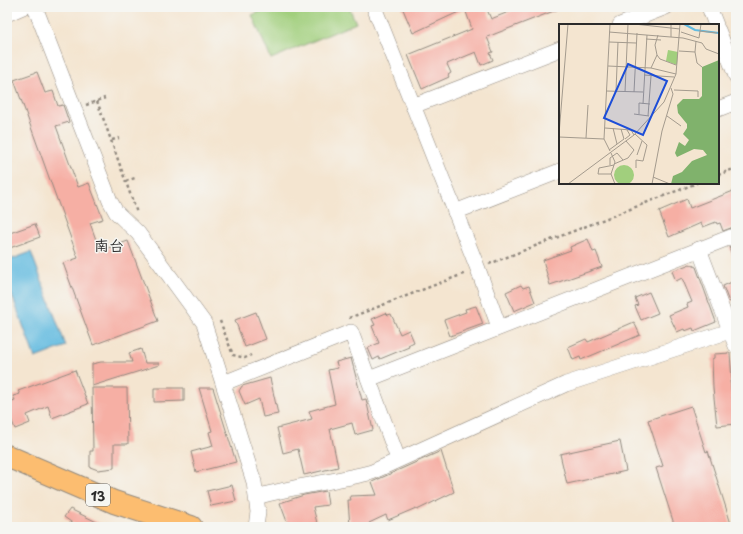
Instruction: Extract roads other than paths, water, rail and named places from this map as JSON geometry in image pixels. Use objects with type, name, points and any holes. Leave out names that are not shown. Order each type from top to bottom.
[{"type":"highway","name":"13","points":[[7,456],[114,502],[191,527]]},
{"type":"street","points":[[7,14],[24,7]]},
{"type":"street","points":[[35,7],[110,201],[116,212],[138,233],[204,323],[248,456],[258,512],[256,527]]},
{"type":"street","points":[[374,7],[478,269],[499,327]]},
{"type":"street","points":[[623,24],[666,7]]},
{"type":"street","points":[[709,7],[716,24]]},
{"type":"street","points":[[719,33],[736,76]]},
{"type":"street","points":[[413,106],[559,48]]},
{"type":"street","points":[[719,109],[736,102]]},
{"type":"street","points":[[455,212],[559,172]]},
{"type":"street","points":[[369,379],[736,235]]},
{"type":"street","points":[[699,249],[736,346]]},
{"type":"street","points":[[256,498],[275,492],[344,479],[372,472],[566,384],[730,331]]},
{"type":"street","points":[[224,384],[350,332],[398,459]]},
{"type":"water","points":[[31,252],[66,346],[35,358],[7,282],[7,261]]},
{"type":"district","name":"南台","points":[[109,244]]}]
